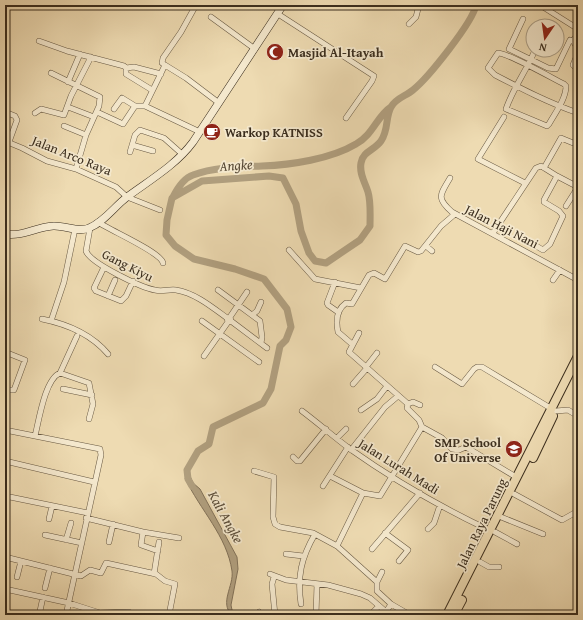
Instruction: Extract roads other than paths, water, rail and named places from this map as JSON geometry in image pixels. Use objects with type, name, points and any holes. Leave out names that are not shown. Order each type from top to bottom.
[{"type":"highway","name":"Jalan Raya Parung","points":[[454,615],[493,531],[514,494],[578,356]]},
{"type":"highway","name":"Jalan Raya Parung","points":[[447,615],[480,562],[516,478],[577,370]]},
{"type":"main road","points":[[5,234],[20,235],[51,226],[75,229],[90,228],[127,197],[154,178],[182,154],[200,132],[284,5]]},
{"type":"street","points":[[196,5],[182,32],[163,58],[162,63],[186,78],[219,103]]},
{"type":"street","points":[[409,24],[416,17],[419,5]]},
{"type":"street","points":[[540,5],[578,29]]},
{"type":"street","points":[[278,14],[374,76],[346,118]]},
{"type":"street","points":[[211,17],[255,49]]},
{"type":"street","points":[[523,19],[509,49],[553,70],[556,69],[570,40]]},
{"type":"street","points":[[578,33],[573,41],[578,49]]},
{"type":"street","points":[[39,41],[126,68],[134,67],[161,74]]},
{"type":"street","points":[[531,60],[528,67],[517,86],[506,109],[546,126],[549,124],[558,106],[565,94],[566,86],[528,67],[500,53],[495,55],[488,68],[490,72],[517,86],[558,106],[578,113]]},
{"type":"street","points":[[68,82],[80,54]]},
{"type":"street","points":[[578,54],[573,66],[578,70]]},
{"type":"street","points":[[35,113],[41,109],[64,115],[71,96],[92,57]]},
{"type":"street","points":[[145,106],[165,65]]},
{"type":"street","points":[[126,68],[126,74],[152,90]]},
{"type":"street","points":[[51,73],[100,97],[96,114],[86,136],[76,169]]},
{"type":"street","points":[[114,109],[122,98],[135,106],[145,106],[200,132]]},
{"type":"street","points":[[68,106],[123,124],[135,106]]},
{"type":"street","points":[[5,112],[15,116],[17,120],[7,142]]},
{"type":"street","points":[[504,117],[478,159],[525,183]]},
{"type":"street","points":[[64,126],[86,136]]},
{"type":"street","points":[[130,152],[137,131],[140,130],[164,138],[182,154]]},
{"type":"street","points":[[544,168],[560,139],[578,145]]},
{"type":"street","name":"Jalan Arco Raya","points":[[7,142],[47,161],[76,169],[116,187],[127,197],[160,210]]},
{"type":"street","points":[[132,145],[153,151]]},
{"type":"street","points":[[492,233],[525,183],[539,166],[578,187],[566,206]]},
{"type":"street","points":[[526,240],[543,250],[550,244],[563,216],[559,211],[544,202],[544,200],[557,176]]},
{"type":"street","name":"Jalan Haji Nani","points":[[450,178],[441,198],[441,202],[454,214],[578,280]]},
{"type":"street","points":[[352,344],[338,332],[338,312],[344,303],[352,304],[361,288],[372,274],[385,279],[405,246],[418,252],[426,246],[441,226],[454,214]]},
{"type":"street","points":[[98,222],[152,252],[161,258],[163,263]]},
{"type":"street","name":"Gang Kiyu","points":[[90,228],[86,251],[91,258],[104,267],[152,290],[176,290],[202,300],[267,348]]},
{"type":"street","points":[[51,321],[64,282],[75,229]]},
{"type":"street","points":[[426,246],[432,251]]},
{"type":"street","points":[[289,250],[315,279],[361,288]]},
{"type":"street","points":[[104,267],[95,290],[118,300],[124,300],[133,281]]},
{"type":"street","points":[[553,280],[560,270]]},
{"type":"street","points":[[108,296],[116,280]]},
{"type":"street","points":[[335,282],[327,303],[338,312]]},
{"type":"street","points":[[218,290],[260,321]]},
{"type":"street","points":[[204,356],[220,335],[247,292]]},
{"type":"street","points":[[252,315],[257,311],[261,302]]},
{"type":"street","points":[[257,311],[262,337],[260,343]]},
{"type":"street","points":[[42,319],[72,329],[95,340],[108,354]]},
{"type":"street","points":[[202,321],[259,362]]},
{"type":"street","points":[[359,333],[349,352],[408,404],[407,408],[419,420],[422,427],[442,438],[452,449],[459,450],[466,447],[516,478]]},
{"type":"street","points":[[35,436],[49,385],[55,375],[60,373],[77,336]]},
{"type":"street","points":[[5,352],[26,360],[14,390],[5,390]]},
{"type":"street","points":[[353,384],[367,368],[377,353]]},
{"type":"street","points":[[435,367],[462,384],[474,369],[477,367],[482,367],[554,410],[568,410],[578,416]]},
{"type":"street","points":[[60,373],[86,381],[90,387],[93,404],[89,419]]},
{"type":"street","points":[[361,410],[377,399],[387,386]]},
{"type":"street","points":[[63,389],[92,395]]},
{"type":"street","points":[[323,486],[350,448],[385,407],[398,396]]},
{"type":"street","points":[[408,404],[413,402],[420,405]]},
{"type":"street","name":"Jalan Lurah Madi","points":[[302,411],[350,448],[381,466],[392,476],[440,505],[517,544]]},
{"type":"street","points":[[330,476],[363,493],[380,496],[422,427]]},
{"type":"street","points":[[293,457],[297,461],[300,461],[326,429]]},
{"type":"street","points":[[337,438],[346,429]]},
{"type":"street","points":[[5,430],[100,449],[101,455],[66,615]]},
{"type":"street","points":[[5,461],[94,482]]},
{"type":"street","points":[[254,471],[273,476],[275,482],[273,517],[275,524],[314,534],[337,546],[377,582]]},
{"type":"street","points":[[337,546],[363,493]]},
{"type":"street","points":[[372,549],[420,493]]},
{"type":"street","points":[[514,494],[562,520],[578,511]]},
{"type":"street","points":[[5,496],[52,506],[143,532],[178,538]]},
{"type":"street","points":[[428,529],[434,524],[440,505]]},
{"type":"street","points":[[49,519],[52,506]]},
{"type":"street","points":[[501,517],[543,534]]},
{"type":"street","points":[[66,540],[71,523]]},
{"type":"street","points":[[109,542],[113,524]]},
{"type":"street","points":[[143,532],[141,545],[158,551]]},
{"type":"street","points":[[385,533],[408,550],[406,555],[399,561]]},
{"type":"street","points":[[302,604],[300,582],[303,556],[314,534]]},
{"type":"street","points":[[45,535],[82,543]]},
{"type":"street","points":[[154,574],[159,542]]},
{"type":"street","points":[[286,554],[303,556]]},
{"type":"street","points":[[5,557],[83,575],[90,570],[101,573],[106,563],[154,574],[175,584],[170,615]]},
{"type":"street","points":[[17,577],[21,561]]},
{"type":"street","points":[[480,562],[489,568],[500,567]]},
{"type":"street","points":[[45,588],[50,568]]},
{"type":"street","points":[[382,572],[377,582],[377,592],[391,604],[410,615]]},
{"type":"street","points":[[275,615],[272,576],[300,582],[328,585],[366,596],[385,613],[391,604]]},
{"type":"street","points":[[316,615],[317,584]]},
{"type":"street","points":[[5,589],[69,603],[100,613],[128,612],[134,615]]},
{"type":"street","points":[[40,611],[43,597]]},
{"type":"street","points":[[370,615],[378,607]]},
{"type":"waterway","name":"Angke","points":[[192,486],[188,479],[187,470],[198,451],[209,444],[213,427],[263,403],[271,389],[280,346],[286,340],[291,327],[287,309],[264,279],[235,269],[194,259],[175,246],[166,235],[167,220],[172,198],[202,181],[269,176],[283,178],[296,204],[301,231],[309,253],[315,261],[326,263],[360,240],[370,226],[370,200],[362,174],[361,163],[364,156],[381,141],[391,107],[401,97],[420,84],[429,74],[459,36],[467,24],[476,5]]},
{"type":"waterway","points":[[173,197],[184,181],[190,176],[201,172],[227,168],[298,163],[335,154],[356,144],[367,136],[382,115],[391,107]]},
{"type":"place","name":"Masjid Al-Itayah","points":[[275,52]]},
{"type":"place","name":"Warkop KATNISS","points":[[212,132]]},
{"type":"place","name":"SMP School Of Universe","points":[[514,449]]},
{"type":"water label","name":"Kali Angke","points":[[226,517]]}]
